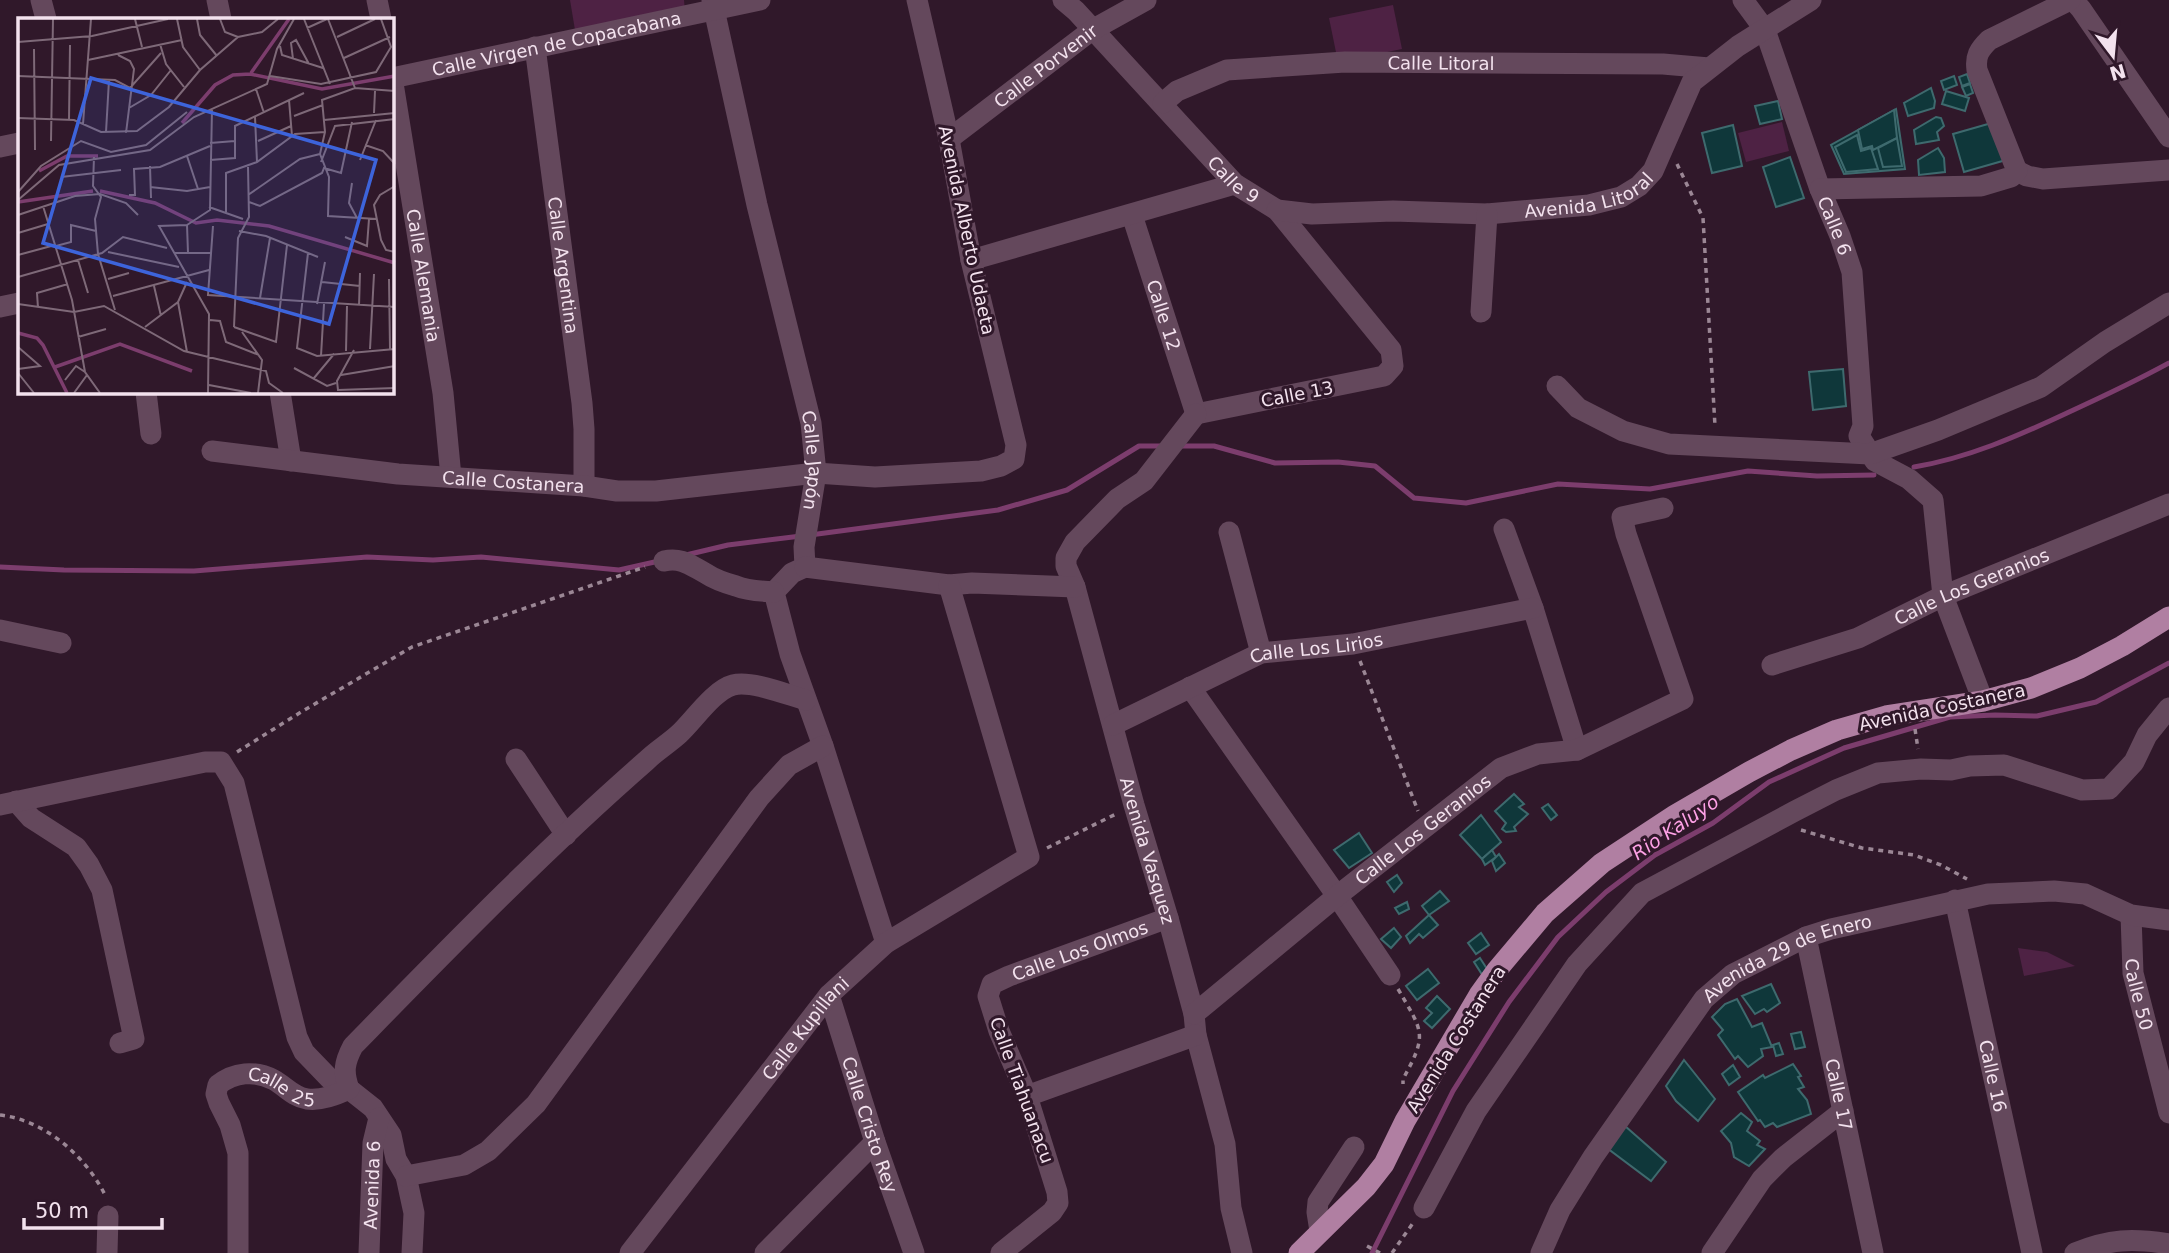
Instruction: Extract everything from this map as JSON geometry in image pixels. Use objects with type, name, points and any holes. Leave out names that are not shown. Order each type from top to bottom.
[{"type":"main road","name":"Avenida Costanera","points":[[1299,1253],[1366,1186],[1384,1164],[1412,1110],[1479,995],[1497,970],[1545,913],[1602,863],[1675,815],[1749,772],[1837,730],[1886,716],[1983,701],[2031,688],[2080,668],[2169,617]]},
{"type":"street","points":[[41,0],[46,18]]},
{"type":"street","points":[[217,0],[221,18]]},
{"type":"street","points":[[377,0],[380,18]]},
{"type":"street","name":"Calle Virgen de Copacabana","points":[[394,78],[713,6],[760,0]]},
{"type":"street","name":"Avenida Alberto Udaeta","points":[[917,0],[949,139],[971,260],[1016,445],[1014,460]]},
{"type":"street","name":"Calle Porvenir","points":[[949,139],[1092,30],[1146,0]]},
{"type":"street","name":"Calle 6","points":[[1743,0],[1765,30],[1820,190],[1852,272],[1863,426],[1859,436],[1873,457]]},
{"type":"street","name":"Avenida Litoral","points":[[1277,210],[1312,214],[1393,211],[1487,214],[1589,205],[1621,197],[1639,186],[1653,171],[1692,82],[1738,46],[1811,0]]},
{"type":"street","points":[[2169,137],[2080,2],[1989,40],[1980,49],[1976,59],[1977,70],[2017,171],[2043,179],[2169,170]]},
{"type":"street","name":"Calle 9","points":[[1074,4],[1092,30],[1170,97],[1236,184],[1277,210],[1391,350],[1392,366]]},
{"type":"street","name":"Calle Japón","points":[[713,6],[757,205],[811,423],[815,478],[805,557]]},
{"type":"street","name":"Calle Argentina","points":[[535,47],[582,403],[584,486]]},
{"type":"street","name":"Calle Litoral","points":[[1170,97],[1227,70],[1345,62],[1663,64],[1709,68]]},
{"type":"street","name":"Calle Alemania","points":[[394,90],[443,393],[451,477]]},
{"type":"street","points":[[0,147],[18,143]]},
{"type":"street","points":[[1820,190],[1982,186],[2011,177],[2017,171]]},
{"type":"street","points":[[971,260],[1236,184]]},
{"type":"street","points":[[1481,312],[1487,214]]},
{"type":"street","name":"Calle 12","points":[[1132,215],[1196,414]]},
{"type":"street","points":[[0,307],[18,303]]},
{"type":"street","points":[[1557,386],[1578,408],[1623,431],[1669,444],[1873,457],[2041,387],[2105,342],[2169,303]]},
{"type":"street","name":"Calle 13","points":[[1196,414],[1384,376],[1392,366]]},
{"type":"street","points":[[146,394],[151,434]]},
{"type":"street","points":[[280,394],[291,461]]},
{"type":"street","name":"Avenida Vasquez","points":[[1196,414],[1144,481],[1117,499],[1075,542],[1066,558],[1066,566],[1075,587],[1134,805],[1168,918],[1225,1144],[1231,1208],[1242,1253]]},
{"type":"street","name":"Calle Costanera","points":[[212,451],[398,474],[584,486],[617,492],[815,478],[981,471],[1014,460]]},
{"type":"street","points":[[1873,457],[1909,479],[1933,500],[1943,596],[1983,701]]},
{"type":"street","name":"Calle Los Geranios","points":[[1772,665],[1858,638],[1943,596],[2169,504]]},
{"type":"street","name":"Calle Los Geranios","points":[[1027,1096],[1195,1025],[1338,896],[1501,768],[1538,754],[1577,750],[1682,699],[1622,517],[1662,508]]},
{"type":"street","points":[[1504,529],[1533,608],[1577,750]]},
{"type":"street","points":[[1229,532],[1261,653]]},
{"type":"street","points":[[774,592],[805,557],[949,586],[972,583],[1075,587]]},
{"type":"street","points":[[664,561],[674,559],[687,562],[707,575],[750,591],[774,592]]},
{"type":"street","points":[[949,586],[1029,857]]},
{"type":"street","points":[[774,592],[790,654],[823,746],[886,943]]},
{"type":"street","name":"Calle Los Lirios","points":[[1113,725],[1261,653],[1353,644],[1533,608]]},
{"type":"street","points":[[0,630],[61,643]]},
{"type":"street","points":[[349,1089],[344,1073],[345,1060],[353,1046],[566,835],[647,759],[679,734],[720,691],[734,684],[754,686],[806,700]]},
{"type":"street","points":[[1190,687],[1338,896],[1390,975]]},
{"type":"street","points":[[1424,1208],[1476,1111],[1577,964],[1642,893],[1776,820],[1836,790],[1878,773],[2004,765],[2082,790],[2109,789],[2134,762],[2147,735],[2169,708]]},
{"type":"street","points":[[406,1176],[464,1165],[488,1151],[536,1104],[759,798],[789,765],[823,746]]},
{"type":"street","points":[[516,759],[566,835]]},
{"type":"street","points":[[8,803],[205,762],[221,762],[234,783],[297,1037],[304,1052],[330,1079],[349,1089],[373,1108],[391,1135],[396,1159],[406,1176],[414,1213],[412,1253]]},
{"type":"street","points":[[8,803],[76,847],[102,890],[134,1039],[120,1043]]},
{"type":"street","name":"Calle Kupillani","points":[[633,1252],[829,995],[886,943],[1029,857]]},
{"type":"street","name":"Avenida 29 de Enero","points":[[1541,1253],[1560,1210],[1593,1157],[1704,999],[1733,974],[1806,937],[1831,929],[1988,894],[2054,891],[2085,894],[2131,915],[2169,920]]},
{"type":"street","name":"Calle 16","points":[[1955,900],[2032,1253]]},
{"type":"street","name":"Calle 50","points":[[2131,915],[2133,973],[2169,1113]]},
{"type":"street","name":"Calle Los Olmos","points":[[992,984],[1168,918]]},
{"type":"street","name":"Calle 17","points":[[1806,937],[1873,1253]]},
{"type":"street","name":"Calle Tiahuanacu","points":[[992,984],[988,996],[999,1031],[1027,1096],[1058,1192],[1058,1203],[1052,1212],[1001,1253]]},
{"type":"street","name":"Calle Cristo Rey","points":[[829,995],[875,1142],[914,1253]]},
{"type":"street","name":"Calle 25","points":[[238,1253],[238,1153],[230,1125],[216,1094],[218,1085],[236,1074],[249,1073],[274,1080],[303,1099],[315,1100],[349,1089]]},
{"type":"street","points":[[1712,1253],[1762,1179],[1783,1158],[1843,1111]]},
{"type":"street","name":"Avenida 6","points":[[369,1253],[373,1143],[379,1118]]},
{"type":"street","points":[[765,1253],[875,1142]]},
{"type":"street","points":[[1321,1231],[1318,1202],[1354,1147]]},
{"type":"street","points":[[107,1253],[108,1216]]},
{"type":"street","points":[[2075,1253],[2095,1245],[2125,1239],[2169,1244]]},
{"type":"path","points":[[1663,145],[1675,161],[1703,218],[1716,446]]},
{"type":"path","points":[[221,762],[412,647],[664,561]]},
{"type":"path","points":[[1353,644],[1425,829]]},
{"type":"path","points":[[1029,857],[1134,805]]},
{"type":"path","points":[[1776,820],[1862,848],[1914,855],[1941,865],[1988,894]]},
{"type":"path","points":[[1390,975],[1420,1028],[1417,1054],[1402,1079],[1403,1090]]},
{"type":"path","points":[[0,1115],[11,1116],[41,1129],[76,1155],[98,1181],[108,1201],[108,1216]]},
{"type":"path","points":[[1392,1253],[1424,1208]]},
{"type":"path","points":[[1367,1246],[1380,1253]]},
{"type":"shaded area","points":[[570,0],[684,0],[685,11],[575,30]]},
{"type":"shaded area","points":[[1393,5],[1402,49],[1338,62],[1329,18]]},
{"type":"shaded area","points":[[1782,122],[1789,151],[1746,162],[1738,133]]},
{"type":"shaded area","points":[[2018,948],[2047,952],[2075,966],[2024,976]]},
{"type":"building","points":[[1967,74],[1970,83],[1962,86],[1959,77]]},
{"type":"building","points":[[1954,76],[1957,85],[1944,90],[1941,81]]},
{"type":"building","points":[[1970,84],[1973,93],[1966,96],[1962,87]]},
{"type":"building","points":[[1931,88],[1934,108],[1908,116],[1904,103]]},
{"type":"building","points":[[1946,91],[1969,98],[1965,111],[1942,104]]},
{"type":"building","points":[[1778,101],[1782,119],[1760,124],[1755,106]]},
{"type":"building","points":[[1896,109],[1905,169],[1844,174],[1831,145]]},
{"type":"building","points":[[1894,110],[1897,138],[1873,150],[1872,146],[1862,149],[1858,130]]},
{"type":"building","points":[[1936,117],[1941,118],[1944,126],[1937,132],[1939,140],[1916,144],[1914,130]]},
{"type":"building","points":[[1995,122],[2006,160],[1964,172],[1953,134]]},
{"type":"building","points":[[1733,125],[1742,166],[1712,173],[1702,133]]},
{"type":"building","points":[[1857,135],[1861,151],[1871,148],[1878,169],[1846,172],[1835,147]]},
{"type":"building","points":[[1897,138],[1902,166],[1883,167],[1878,148]]},
{"type":"building","points":[[1938,148],[1944,158],[1945,172],[1919,175],[1918,160]]},
{"type":"building","points":[[1790,157],[1804,198],[1776,207],[1763,167]]},
{"type":"building","points":[[1843,369],[1846,406],[1813,410],[1809,372]]},
{"type":"building","points":[[1514,794],[1524,804],[1519,807],[1528,814],[1514,827],[1516,831],[1506,832],[1502,829],[1506,823],[1495,811]]},
{"type":"building","points":[[1548,804],[1557,815],[1551,820],[1542,808]]},
{"type":"building","points":[[1481,815],[1501,842],[1482,859],[1460,835]]},
{"type":"building","points":[[1359,833],[1372,853],[1349,868],[1334,850]]},
{"type":"building","points":[[1492,850],[1496,857],[1485,865],[1482,859]]},
{"type":"building","points":[[1499,854],[1505,863],[1496,871],[1492,861]]},
{"type":"building","points":[[1397,875],[1402,883],[1394,892],[1387,882]]},
{"type":"building","points":[[1440,891],[1449,901],[1429,915],[1422,906]]},
{"type":"building","points":[[1407,902],[1409,909],[1399,914],[1395,908]]},
{"type":"building","points":[[1429,915],[1438,925],[1423,938],[1419,934],[1410,943],[1406,936]]},
{"type":"building","points":[[1394,928],[1401,937],[1391,948],[1381,939]]},
{"type":"building","points":[[1481,933],[1489,945],[1476,954],[1468,943]]},
{"type":"building","points":[[1480,958],[1489,972],[1483,976],[1474,962]]},
{"type":"building","points":[[1428,969],[1439,983],[1417,1000],[1406,986]]},
{"type":"building","points":[[1771,984],[1780,1003],[1767,1012],[1764,1009],[1755,1014],[1742,996]]},
{"type":"building","points":[[1437,996],[1450,1009],[1432,1028],[1424,1021],[1432,1013],[1426,1008]]},
{"type":"building","points":[[1737,999],[1752,1027],[1762,1023],[1772,1047],[1761,1049],[1763,1056],[1748,1067],[1738,1056],[1735,1059],[1718,1035],[1723,1030],[1712,1017],[1725,1004]]},
{"type":"building","points":[[1801,1032],[1805,1047],[1795,1049],[1791,1034]]},
{"type":"building","points":[[1779,1043],[1783,1054],[1776,1056],[1773,1045]]},
{"type":"building","points":[[1684,1060],[1715,1099],[1698,1121],[1676,1101],[1666,1086]]},
{"type":"building","points":[[1793,1064],[1804,1087],[1798,1089],[1807,1100],[1811,1114],[1777,1127],[1773,1123],[1765,1127],[1738,1092],[1763,1075],[1765,1078]]},
{"type":"building","points":[[1733,1065],[1740,1077],[1729,1085],[1722,1074]]},
{"type":"building","points":[[1741,1113],[1752,1122],[1747,1131],[1760,1141],[1757,1145],[1765,1149],[1749,1166],[1734,1157],[1731,1143],[1721,1131]]},
{"type":"building","points":[[1625,1126],[1666,1162],[1651,1181],[1607,1148]]},
{"type":"waterway","points":[[1914,467],[1954,458],[2011,438],[2169,363]]},
{"type":"waterway","points":[[810,535],[998,510],[1067,490],[1139,446],[1165,446]]},
{"type":"waterway","points":[[1178,446],[1214,446],[1275,463],[1338,462],[1375,466],[1414,498],[1466,503],[1558,484],[1650,489],[1748,471],[1817,476],[1874,475]]},
{"type":"waterway","points":[[686,555],[728,545],[801,536]]},
{"type":"waterway","points":[[0,567],[194,571],[367,557],[433,560],[481,557],[619,570],[659,561]]},
{"type":"waterway","name":"Rio Kaluyo","points":[[1372,1253],[1453,1091],[1509,1002],[1558,937],[1606,892],[1655,855],[1713,823],[1769,782],[1844,748],[1950,717],[2037,716],[2096,702],[2169,663]]}]
